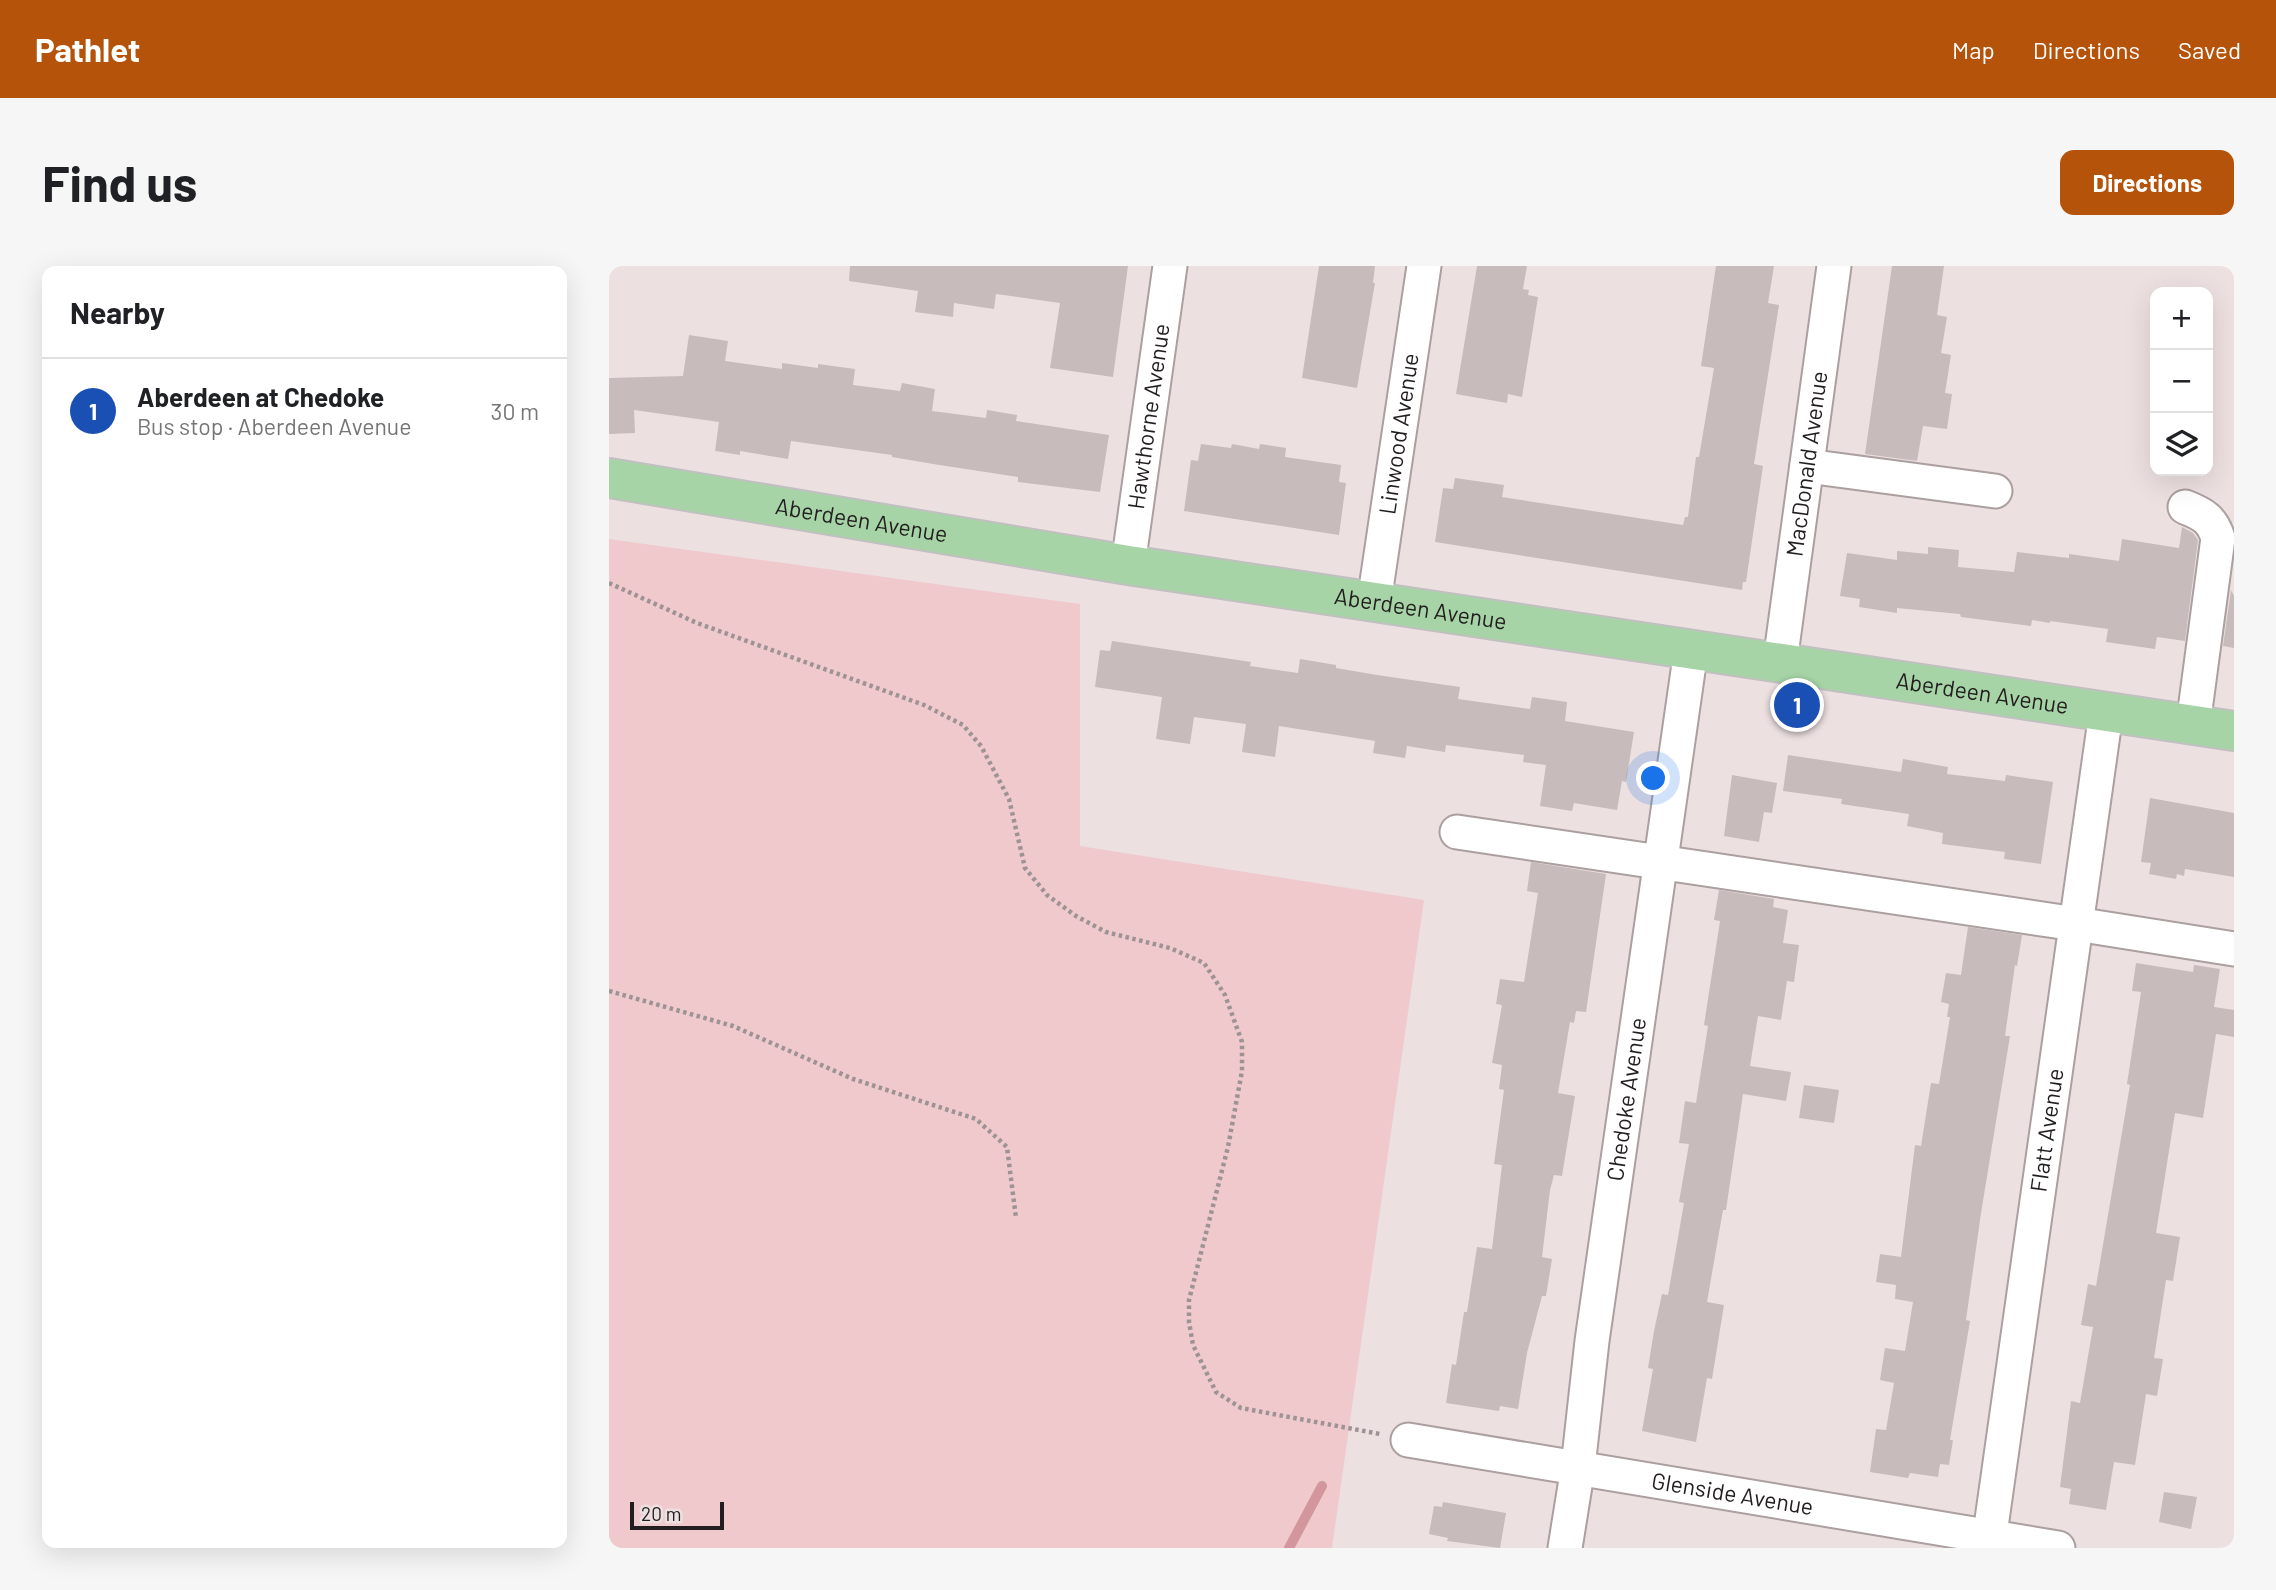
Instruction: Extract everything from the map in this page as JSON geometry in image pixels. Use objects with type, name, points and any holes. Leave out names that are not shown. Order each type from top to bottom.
[{"type":"main road","name":"Aberdeen Avenue","points":[[609,478],[1128,565],[2234,731]]},
{"type":"street","name":"Hawthorne Avenue","points":[[1128,565],[1170,266]]},
{"type":"street","name":"Linwood Avenue","points":[[1374,601],[1424,266]]},
{"type":"street","name":"MacDonald Avenue","points":[[1780,662],[1834,266]]},
{"type":"street","points":[[1807,466],[1995,491]]},
{"type":"street","points":[[2185,507],[2213,522],[2218,538],[2193,725]]},
{"type":"street","name":"Chedoke Avenue","points":[[1565,1548],[1691,650]]},
{"type":"street","name":"Flatt Avenue","points":[[1989,1542],[2106,713]]},
{"type":"street","points":[[1457,832],[2234,950]]},
{"type":"street","name":"Glenside Avenue","points":[[1408,1440],[1578,1467],[1989,1542],[2058,1548]]},
{"type":"path","points":[[609,583],[698,623],[924,705],[963,725],[981,746],[1009,799],[1025,868],[1047,895],[1076,916],[1106,932],[1170,948],[1204,963],[1225,995],[1243,1042],[1242,1072],[1228,1147],[1189,1300],[1193,1345],[1216,1392],[1241,1408],[1408,1440]]},
{"type":"path","points":[[609,991],[733,1026],[853,1079],[976,1119],[1007,1147],[1016,1218]]},
{"type":"shaded area","points":[[609,539],[1080,604],[1080,846],[1424,900],[1332,1548],[609,1548]]},
{"type":"building","points":[[850,266],[1128,266],[1113,377],[1050,368],[1060,303],[996,294],[994,309],[954,303],[953,317],[915,312],[918,291],[849,281]]},
{"type":"building","points":[[1319,266],[1375,266],[1375,283],[1357,388],[1302,378]]},
{"type":"building","points":[[1477,266],[1527,266],[1523,289],[1529,290],[1528,295],[1538,297],[1522,397],[1508,394],[1507,403],[1456,394]]},
{"type":"building","points":[[1716,266],[1774,266],[1768,303],[1779,305],[1754,464],[1763,466],[1746,582],[1743,582],[1742,590],[1435,542],[1443,488],[1453,489],[1455,478],[1504,485],[1502,497],[1683,525],[1685,517],[1688,517],[1696,457],[1699,457],[1714,368],[1701,366]]},
{"type":"building","points":[[1892,266],[1944,266],[1937,315],[1947,317],[1941,353],[1951,355],[1945,393],[1952,394],[1947,429],[1923,426],[1917,461],[1865,454]]},
{"type":"building","points":[[689,335],[728,341],[725,361],[782,369],[782,363],[818,368],[818,364],[855,369],[853,385],[900,391],[902,383],[935,389],[932,411],[986,418],[987,410],[1017,415],[1016,421],[1109,435],[1100,492],[1018,482],[1018,477],[791,441],[788,459],[740,451],[740,455],[715,451],[719,422],[634,410],[635,433],[609,434],[609,378],[683,376]]},
{"type":"building","points":[[1201,444],[1231,448],[1232,444],[1259,449],[1260,444],[1286,448],[1285,457],[1341,465],[1339,482],[1346,483],[1339,535],[1184,511],[1191,460],[1198,461]]},
{"type":"building","points":[[2182,527],[2193,533],[2198,540],[2185,641],[2157,637],[2155,649],[2106,642],[2108,629],[2032,620],[2031,626],[1961,617],[1960,614],[1897,608],[1897,613],[1859,607],[1860,599],[1840,596],[1847,553],[1897,560],[1897,551],[1928,554],[1928,547],[1959,550],[1958,567],[2014,572],[2017,552],[2069,558],[2069,554],[2119,561],[2122,539],[2179,548]]},
{"type":"building","points":[[2231,590],[2234,596],[2234,648],[2223,646]]},
{"type":"building","points":[[1112,641],[1251,662],[1250,666],[1298,673],[1300,659],[1336,665],[1336,668],[1460,687],[1458,699],[1530,709],[1532,697],[1567,702],[1565,721],[1634,732],[1626,782],[1622,781],[1617,810],[1574,803],[1572,811],[1540,806],[1546,765],[1523,762],[1524,755],[1446,745],[1445,752],[1407,746],[1405,758],[1373,753],[1375,741],[1279,726],[1275,757],[1242,752],[1246,724],[1194,717],[1190,744],[1156,739],[1162,697],[1095,687],[1100,650],[1110,651]]},
{"type":"building","points":[[1788,755],[1901,772],[1903,759],[1948,767],[1947,774],[2005,781],[2006,775],[2053,782],[2041,864],[2004,859],[2005,852],[1942,844],[1943,833],[1907,826],[1909,814],[1841,804],[1842,799],[1783,791]]},
{"type":"building","points":[[1732,775],[1777,783],[1772,813],[1764,812],[1759,842],[1724,836]]},
{"type":"building","points":[[2150,798],[2234,813],[2234,877],[2185,869],[2184,876],[2177,874],[2176,879],[2149,874],[2151,863],[2141,862]]},
{"type":"building","points":[[1531,862],[1606,874],[1586,1012],[1576,1011],[1574,1023],[1570,1022],[1558,1093],[1575,1096],[1562,1176],[1554,1175],[1550,1190],[1542,1257],[1552,1259],[1546,1296],[1542,1296],[1527,1353],[1518,1409],[1500,1406],[1499,1411],[1446,1403],[1452,1364],[1456,1365],[1464,1312],[1467,1312],[1477,1247],[1492,1249],[1502,1165],[1494,1164],[1504,1090],[1499,1089],[1502,1065],[1492,1063],[1502,1005],[1496,1004],[1500,979],[1524,982],[1538,893],[1527,891]]},
{"type":"building","points":[[1719,890],[1774,899],[1773,907],[1788,910],[1783,943],[1799,945],[1794,982],[1787,981],[1781,1020],[1758,1016],[1750,1066],[1791,1072],[1786,1101],[1743,1094],[1726,1210],[1723,1210],[1707,1302],[1724,1305],[1712,1379],[1707,1378],[1696,1442],[1642,1431],[1653,1369],[1648,1368],[1654,1331],[1662,1294],[1668,1295],[1684,1203],[1679,1202],[1689,1144],[1679,1143],[1685,1101],[1696,1103],[1708,1026],[1704,1025],[1720,921],[1714,920]]},
{"type":"building","points":[[1968,927],[2022,935],[2005,1036],[2010,1036],[1981,1213],[1966,1320],[1970,1321],[1950,1440],[1953,1440],[1949,1465],[1940,1464],[1938,1477],[1910,1473],[1908,1478],[1870,1472],[1876,1429],[1886,1430],[1894,1383],[1880,1380],[1885,1348],[1905,1351],[1913,1302],[1895,1299],[1896,1285],[1876,1282],[1880,1254],[1901,1257],[1915,1145],[1921,1146],[1931,1083],[1939,1084],[1950,1017],[1947,1017],[1949,1004],[1941,1002],[1946,973],[1961,975]]},
{"type":"building","points":[[2136,963],[2193,972],[2194,965],[2220,969],[2214,1007],[2234,1010],[2234,1037],[2216,1034],[2203,1118],[2175,1113],[2156,1233],[2180,1237],[2173,1281],[2166,1280],[2154,1358],[2163,1359],[2157,1396],[2146,1394],[2135,1465],[2114,1462],[2106,1510],[2069,1504],[2071,1489],[2060,1487],[2071,1401],[2080,1403],[2093,1327],[2081,1325],[2088,1284],[2096,1286],[2130,1085],[2127,1084],[2141,992],[2132,991]]},
{"type":"building","points":[[1804,1085],[1839,1090],[1834,1123],[1799,1118]]},
{"type":"building","points":[[2164,1492],[2197,1497],[2191,1529],[2159,1522]]},
{"type":"building","points":[[1443,1502],[1506,1513],[1500,1548],[1447,1541],[1448,1538],[1429,1534],[1434,1506],[1442,1507]]},
{"type":"waterway","points":[[1289,1548],[1322,1486]]},
{"type":"place","name":"Aberdeen at Chedoke","points":[[1797,705]]}]
